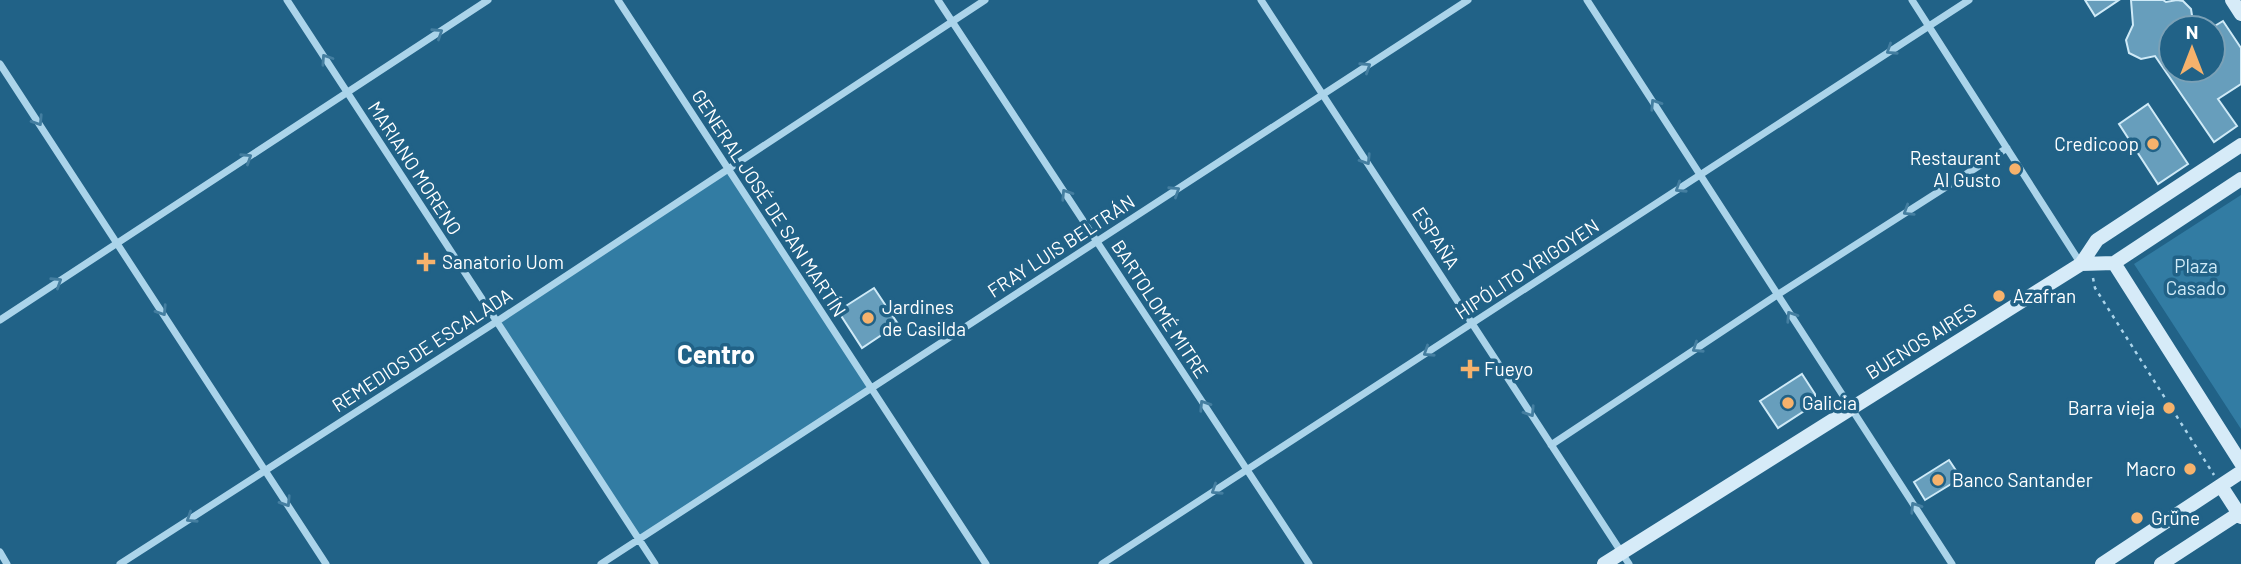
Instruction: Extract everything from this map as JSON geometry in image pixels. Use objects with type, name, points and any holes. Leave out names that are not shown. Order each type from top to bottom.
[{"type":"street","name":"MARIANO MORENO","points":[[286,0],[655,564]]},
{"type":"street","points":[[0,320],[488,0]]},
{"type":"street","name":"GENERAL JOSÉ DE SAN MARTÍN","points":[[618,0],[986,564]]},
{"type":"street","name":"BARTOLOMÉ MITRE","points":[[938,0],[1309,564]]},
{"type":"street","name":"REMEDIOS DE ESCALADA","points":[[120,564],[496,322],[985,0]]},
{"type":"street","name":"ESPAÑA","points":[[1261,0],[1625,558]]},
{"type":"street","name":"FRAY LUIS BELTRÁN","points":[[601,564],[1468,0]]},
{"type":"street","points":[[1587,0],[1952,564]]},
{"type":"street","points":[[1912,0],[2007,148],[2086,264]]},
{"type":"street","name":"HIPÓLITO YRIGOYEN","points":[[1102,564],[1969,0]]},
{"type":"street","points":[[2232,0],[2241,14]]},
{"type":"street","points":[[0,64],[326,564]]},
{"type":"street","name":"BUENOS AIRES","points":[[2086,264],[2097,240],[2241,145]]},
{"type":"street","points":[[1551,444],[2007,148]]},
{"type":"street","points":[[2241,179],[2113,263],[2241,463]]},
{"type":"street","name":"BUENOS AIRES","points":[[1604,564],[1625,558],[1850,407],[2086,264],[2113,263]]},
{"type":"street","points":[[2102,564],[2241,472]]},
{"type":"street","points":[[2161,564],[2240,514],[2221,486]]},
{"type":"street","points":[[0,552],[7,564]]},
{"type":"path","points":[[2086,264],[2095,288],[2221,486]]},
{"type":"green space","points":[[727,169],[871,388],[639,539],[496,322]]},
{"type":"green space","name":"Plaza Casado","points":[[2241,195],[2241,429],[2134,264]]},
{"type":"building","points":[[2085,0],[2119,0],[2095,16]]},
{"type":"building","points":[[2131,0],[2177,0],[2183,1],[2191,9],[2192,14],[2157,14],[2157,59],[2155,56],[2141,59],[2129,53],[2126,40],[2133,25]]},
{"type":"building","points":[[2227,27],[2241,48],[2241,84],[2218,99],[2237,126],[2214,142],[2174,84],[2227,84]]},
{"type":"building","name":"Credicoop","points":[[2148,104],[2188,164],[2158,184],[2119,124]]},
{"type":"building","name":"Jardines de Casilda","points":[[874,288],[898,324],[862,348],[838,311]]},
{"type":"building","name":"Galicia","points":[[1802,374],[1815,394],[1815,404],[1778,428],[1760,401]]},
{"type":"building","name":"Banco Santander","points":[[1949,460],[1961,478],[1925,500],[1914,482]]},
{"type":"place","name":"Credicoop","points":[[2153,144]]},
{"type":"place","name":"Restaurant Al Gusto","points":[[2015,169]]},
{"type":"place","name":"Sanatorio Uom","points":[[426,262]]},
{"type":"place","name":"Azafran","points":[[1999,296]]},
{"type":"place","name":"Jardines de Casilda","points":[[868,318]]},
{"type":"place","name":"Fueyo","points":[[1470,369]]},
{"type":"place","name":"Galicia","points":[[1788,403]]},
{"type":"place","name":"Barra vieja","points":[[2169,408]]},
{"type":"place","name":"Macro","points":[[2190,469]]},
{"type":"place","name":"Banco Santander","points":[[1938,480]]},
{"type":"place","name":"Grüne","points":[[2137,518]]},
{"type":"district","name":"Centro","points":[[716,355]]}]
